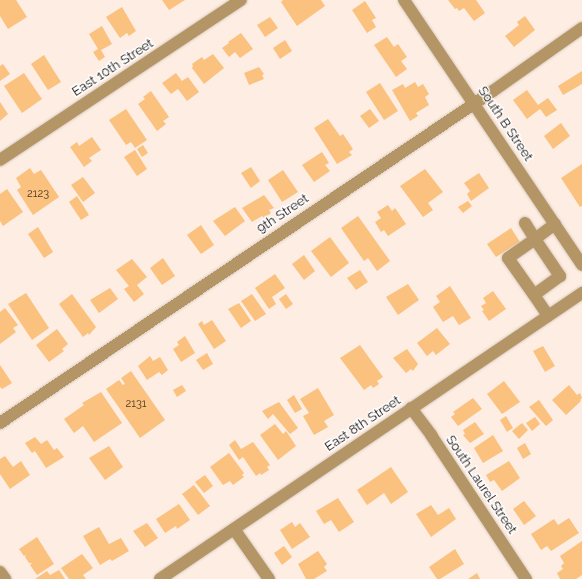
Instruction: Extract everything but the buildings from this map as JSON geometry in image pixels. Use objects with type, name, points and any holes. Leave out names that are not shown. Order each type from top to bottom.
[{"type":"street","name":"East 10th Street","points":[[0,160],[241,0]]},
{"type":"street","name":"South B Street","points":[[404,0],[582,265]]},
{"type":"street","name":"9th Street","points":[[0,423],[474,103],[582,28]]},
{"type":"street","points":[[525,223],[560,276],[534,295]]},
{"type":"street","points":[[548,316],[508,258],[555,224]]},
{"type":"street","name":"East 8th Street","points":[[160,579],[582,293]]},
{"type":"street","name":"South Laurel Street","points":[[411,408],[431,435],[526,579]]},
{"type":"street","points":[[234,529],[269,579]]},
{"type":"street","points":[[0,572],[5,579]]}]
